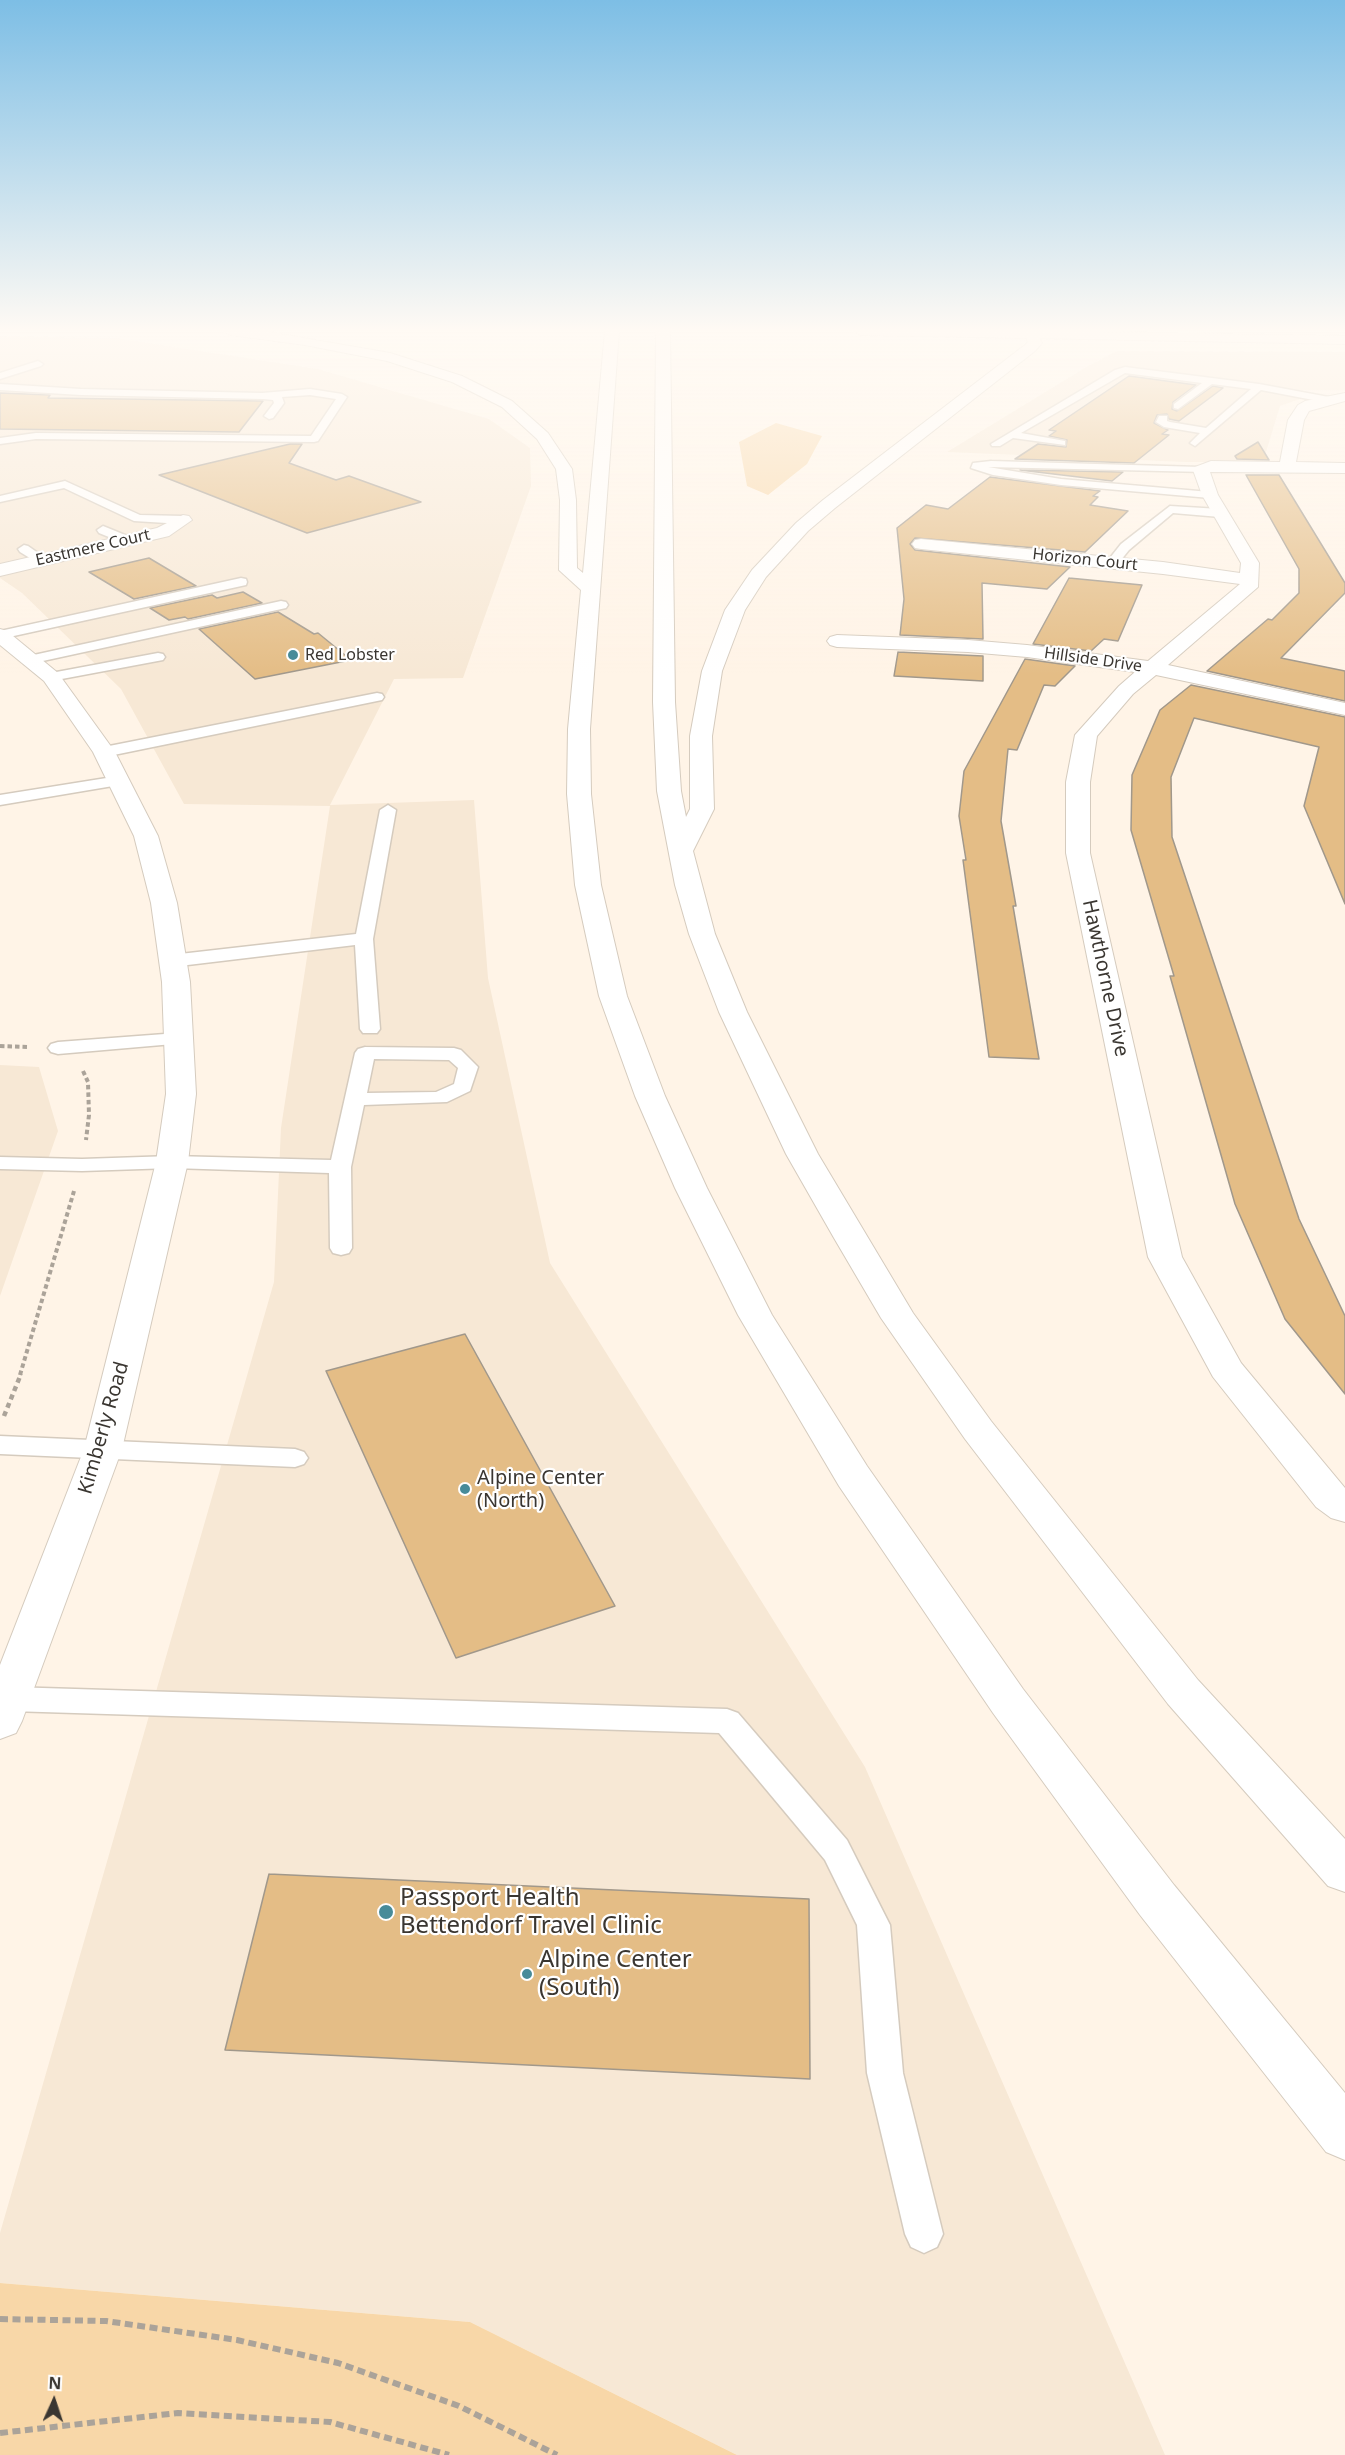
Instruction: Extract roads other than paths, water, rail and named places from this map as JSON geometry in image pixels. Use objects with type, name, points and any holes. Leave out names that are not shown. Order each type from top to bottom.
[{"type":"main road","points":[[550,446],[564,469],[568,500],[568,570],[590,588]]},
{"type":"main road","points":[[602,446],[579,729],[579,795],[588,885],[613,996],[650,1096],[691,1188],[755,1315],[854,1476],[994,1682],[1157,1899],[1345,2134]]},
{"type":"main road","points":[[663,446],[664,712],[669,791],[688,885],[702,934],[733,1012],[802,1154],[899,1318],[978,1430],[1183,1692],[1345,1872]]},
{"type":"main road","points":[[681,850],[702,809],[701,736],[712,671],[735,610],[759,574],[802,527],[904,446]]},
{"type":"main road","points":[[1287,467],[1291,446]]},
{"type":"main road","points":[[1250,580],[1250,563],[1210,493],[1211,466],[1345,468]]},
{"type":"main road","name":"Eastmere Court","points":[[0,570],[163,532],[183,520]]},
{"type":"main road","name":"Horizon Court","points":[[921,544],[1112,563],[1250,580]]},
{"type":"main road","name":"Hawthorne Drive","points":[[1250,580],[1249,587],[1126,690],[1086,735],[1078,782],[1078,853],[1165,1257],[1226,1369],[1330,1497],[1345,1508]]},
{"type":"main road","name":"Kimberly Road","points":[[0,635],[51,676],[112,768],[146,836],[164,903],[176,982],[182,1094],[172,1162],[103,1449],[5,1710]]},
{"type":"main road","name":"Hillside Drive","points":[[837,641],[968,646],[1027,651],[1152,668],[1345,709]]},
{"type":"lane","points":[[991,464],[1210,493],[1061,482],[993,472],[977,468],[977,465],[991,464]]},
{"type":"lane","points":[[0,500],[65,484],[138,518],[183,520]]},
{"type":"lane","points":[[1112,563],[1125,547],[1170,509],[1210,493]]},
{"type":"lane","points":[[103,530],[126,540]]},
{"type":"lane","points":[[24,549],[42,560]]},
{"type":"lane","points":[[0,635],[241,582]]},
{"type":"lane","points":[[29,660],[281,605]]},
{"type":"lane","points":[[51,676],[158,657]]},
{"type":"lane","points":[[0,800],[377,697]]},
{"type":"lane","points":[[0,790],[112,768]]},
{"type":"lane","points":[[370,1029],[364,939],[388,810]]},
{"type":"lane","points":[[171,961],[364,939]]},
{"type":"lane","points":[[58,1048],[178,1040]]},
{"type":"lane","points":[[341,1248],[340,1167],[365,1053],[454,1054],[468,1067],[463,1087],[440,1098],[355,1100]]},
{"type":"lane","points":[[0,1163],[82,1165],[172,1162],[340,1167]]},
{"type":"lane","points":[[0,1445],[295,1458]]},
{"type":"lane","points":[[5,1710],[727,1721],[836,1850],[873,1925],[885,2073],[924,2234]]},
{"type":"place","name":"Red Lobster","points":[[293,655]]},
{"type":"place","name":"Alpine Center (North)","points":[[465,1489]]},
{"type":"place","name":"Passport Health Bettendorf Travel Clinic","points":[[386,1912]]},
{"type":"place","name":"Alpine Center (South)","points":[[527,1974]]}]
